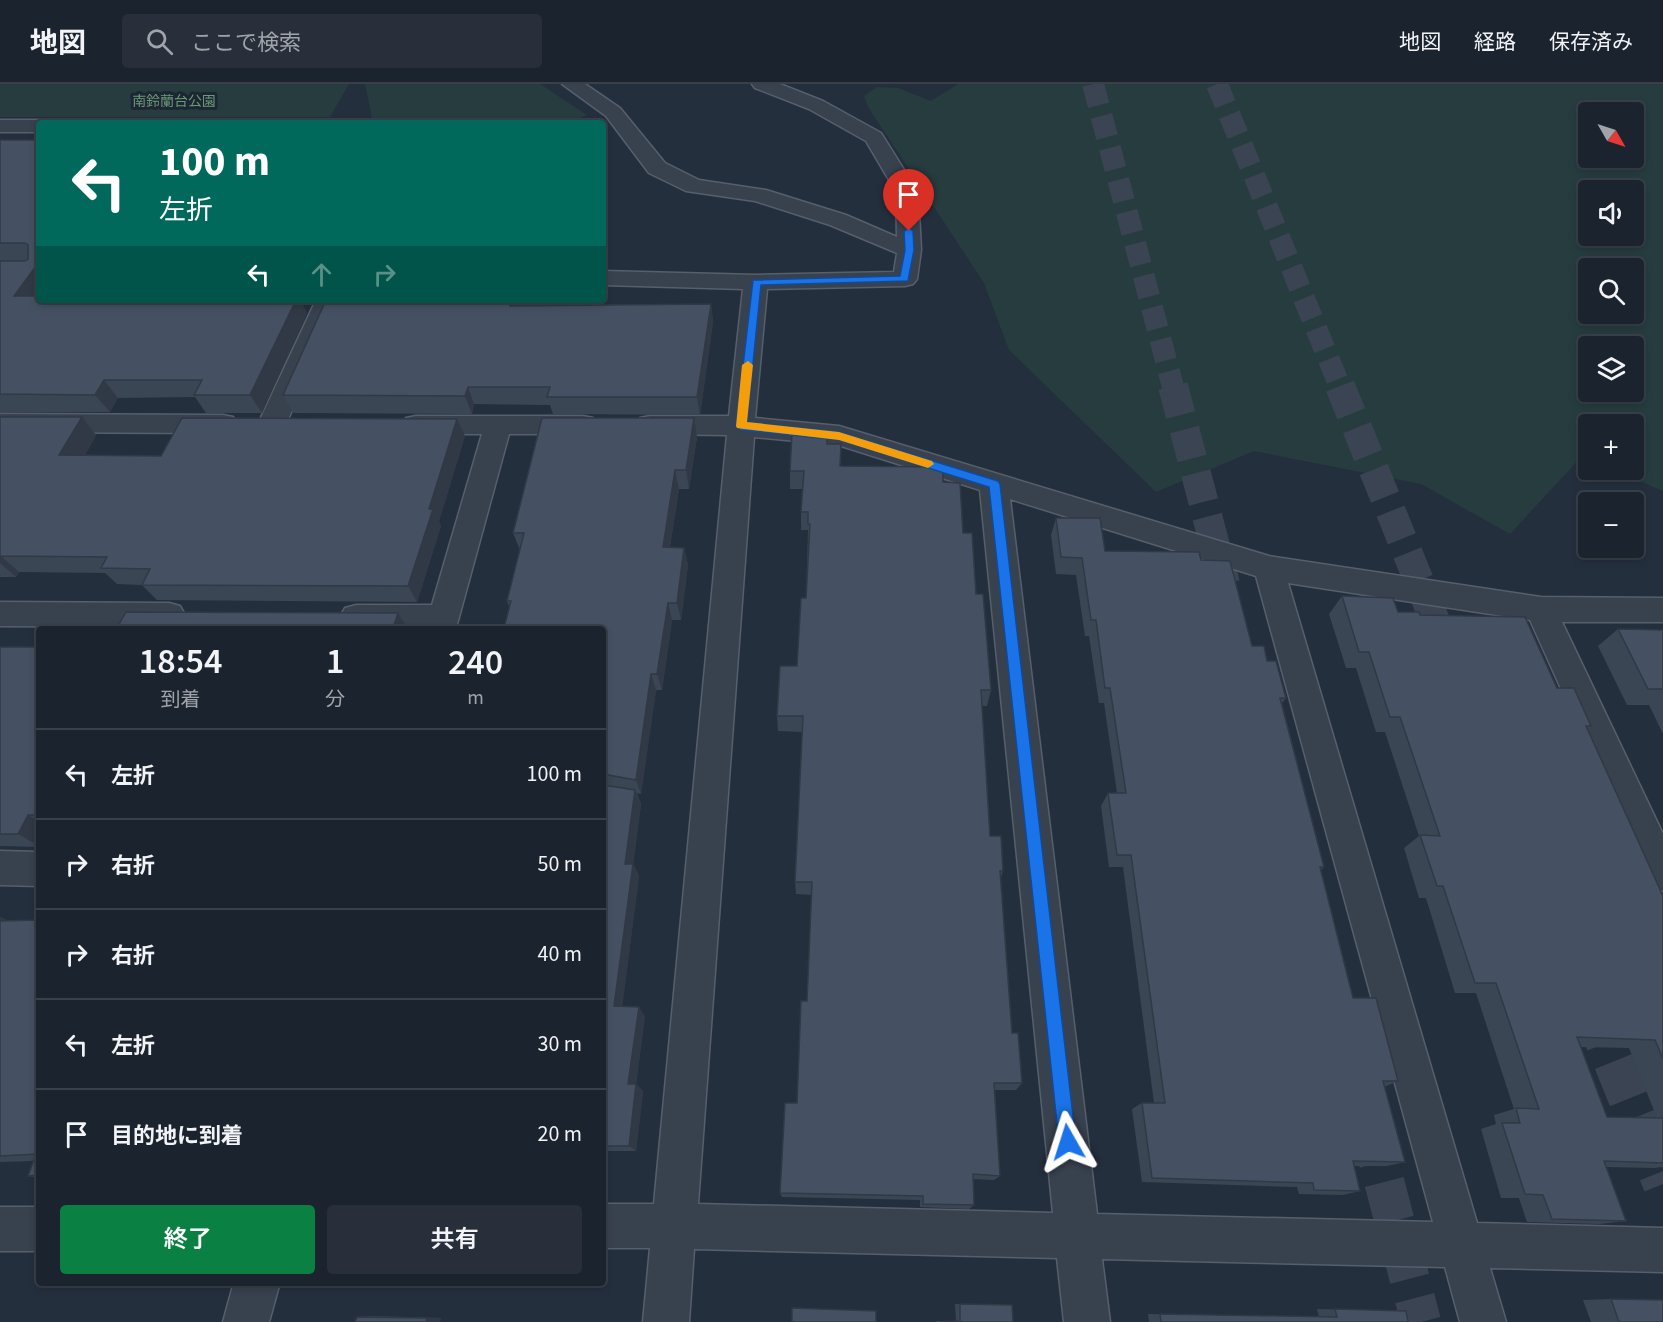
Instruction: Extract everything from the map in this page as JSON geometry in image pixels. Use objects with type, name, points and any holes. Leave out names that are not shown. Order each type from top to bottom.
[{"type":"street","points":[[572,84],[613,112],[657,168],[694,186],[758,195],[838,220],[909,250]]},
{"type":"street","points":[[606,278],[756,282],[905,279],[909,250],[907,192],[874,137],[816,105],[762,84]]},
{"type":"street","points":[[0,126],[36,126]]},
{"type":"street","points":[[666,1322],[741,426],[756,282]]},
{"type":"street","points":[[0,423],[284,424],[327,303]]},
{"type":"street","points":[[391,425],[741,426],[839,436],[1269,568],[1541,609],[1663,610]]},
{"type":"street","points":[[327,616],[443,623],[498,425]]},
{"type":"street","points":[[994,484],[1087,1322]]},
{"type":"street","points":[[1269,568],[1483,1322]]},
{"type":"street","points":[[1541,609],[1650,820],[1663,874]]},
{"type":"street","points":[[0,614],[199,616]]},
{"type":"street","points":[[0,868],[36,869]]},
{"type":"street","points":[[606,1226],[1663,1250]]},
{"type":"street","points":[[0,1229],[36,1228]]},
{"type":"street","points":[[246,1322],[256,1286]]},
{"type":"green space","name":"南鈴蘭台公園","points":[[0,84],[349,84],[330,117],[0,117]]},
{"type":"green space","points":[[365,84],[540,84],[587,115],[575,120],[372,120]]},
{"type":"green space","points":[[958,84],[1663,84],[1663,491],[1637,480],[1644,480],[1644,414],[1578,414],[1578,460],[1510,534],[1421,484],[1254,451],[1156,492],[1009,350],[984,283],[868,107],[864,96],[877,87],[898,88],[931,101]]},
{"type":"building","points":[[0,140],[36,140],[36,266],[14,296],[36,296],[36,303],[295,303],[250,395],[194,395],[202,380],[104,380],[95,395],[0,394],[0,261],[25,261],[28,259],[28,245],[0,243]]},
{"type":"building","points":[[325,303],[511,303],[510,306],[711,304],[697,397],[547,397],[550,387],[468,387],[465,396],[283,395]]},
{"type":"building","points":[[0,417],[82,417],[59,455],[161,456],[182,418],[457,419],[429,509],[433,509],[408,586],[142,585],[150,569],[101,568],[107,557],[0,557]]},
{"type":"building","points":[[542,418],[694,418],[686,470],[675,470],[663,547],[684,548],[677,603],[668,603],[657,674],[651,674],[636,780],[606,775],[606,626],[505,626],[511,601],[507,601],[524,533],[513,533]]},
{"type":"building","points":[[792,432],[827,433],[827,444],[841,444],[840,466],[943,467],[943,482],[960,483],[963,533],[972,533],[976,594],[983,594],[991,690],[981,690],[990,836],[1001,836],[1003,871],[1000,871],[1012,1033],[1018,1033],[1022,1083],[994,1083],[1000,1176],[973,1174],[974,1205],[923,1204],[923,1196],[780,1193],[785,1103],[797,1103],[801,1001],[807,1001],[812,882],[795,882],[803,716],[777,716],[780,666],[797,666],[801,598],[806,598],[810,524],[808,524],[808,512],[801,512],[804,471],[790,471]]},
{"type":"building","points":[[1056,518],[1100,518],[1105,551],[1199,552],[1201,560],[1230,561],[1252,646],[1264,646],[1267,661],[1276,661],[1286,698],[1280,698],[1324,867],[1320,867],[1353,998],[1376,998],[1398,1081],[1383,1081],[1405,1162],[1353,1161],[1360,1191],[1314,1190],[1313,1183],[1152,1178],[1142,1103],[1165,1103],[1131,855],[1117,855],[1108,793],[1126,793],[1110,688],[1105,688],[1096,620],[1091,620],[1082,558],[1061,557]]},
{"type":"building","points":[[1342,596],[1393,598],[1398,612],[1419,612],[1420,615],[1525,617],[1557,688],[1574,688],[1591,726],[1586,726],[1663,896],[1663,1059],[1655,1040],[1577,1037],[1607,1117],[1663,1118],[1663,1163],[1604,1161],[1626,1221],[1552,1219],[1543,1195],[1525,1194],[1502,1123],[1520,1123],[1516,1108],[1539,1109],[1496,983],[1475,983],[1443,886],[1437,886],[1420,835],[1440,836],[1400,717],[1390,717],[1369,652],[1359,652]]},
{"type":"building","points":[[126,612],[398,613],[394,626],[118,626]]},
{"type":"building","points":[[1618,629],[1663,630],[1663,689],[1648,689]]},
{"type":"building","points":[[0,647],[36,647],[36,815],[28,815],[18,834],[0,834]]},
{"type":"building","points":[[606,785],[635,790],[625,864],[633,864],[614,1006],[639,1007],[628,1084],[636,1084],[629,1146],[606,1146]]},
{"type":"building","points":[[36,920],[36,1154],[0,1156],[0,921]]},
{"type":"building","points":[[36,1154],[36,1175],[28,1176]]},
{"type":"building","points":[[1611,1299],[1663,1300],[1663,1322],[1619,1322]]},
{"type":"building","points":[[960,1304],[1012,1305],[1013,1322],[940,1322],[960,1321]]},
{"type":"building","points":[[792,1308],[876,1311],[876,1322],[792,1322]]},
{"type":"building","points":[[1335,1309],[1406,1311],[1408,1322],[1161,1322],[1160,1314],[1337,1317]]},
{"type":"building","points":[[357,1317],[427,1318],[426,1322],[355,1322]]},
{"type":"tunnel","points":[[1093,84],[1173,387]]},
{"type":"tunnel","points":[[1217,84],[1340,387]]},
{"type":"tunnel","points":[[1173,386],[1225,584]]},
{"type":"tunnel","points":[[1340,386],[1450,658]]},
{"type":"tunnel","points":[[1591,1006],[1663,1184]]},
{"type":"tunnel","points":[[1369,1124],[1421,1322]]},
{"type":"slow traffic","points":[[748,365],[741,426],[839,436],[928,464]]},
{"type":"route","points":[[909,231],[905,279],[756,282],[741,426],[839,436],[994,484],[1068,1142]]}]
